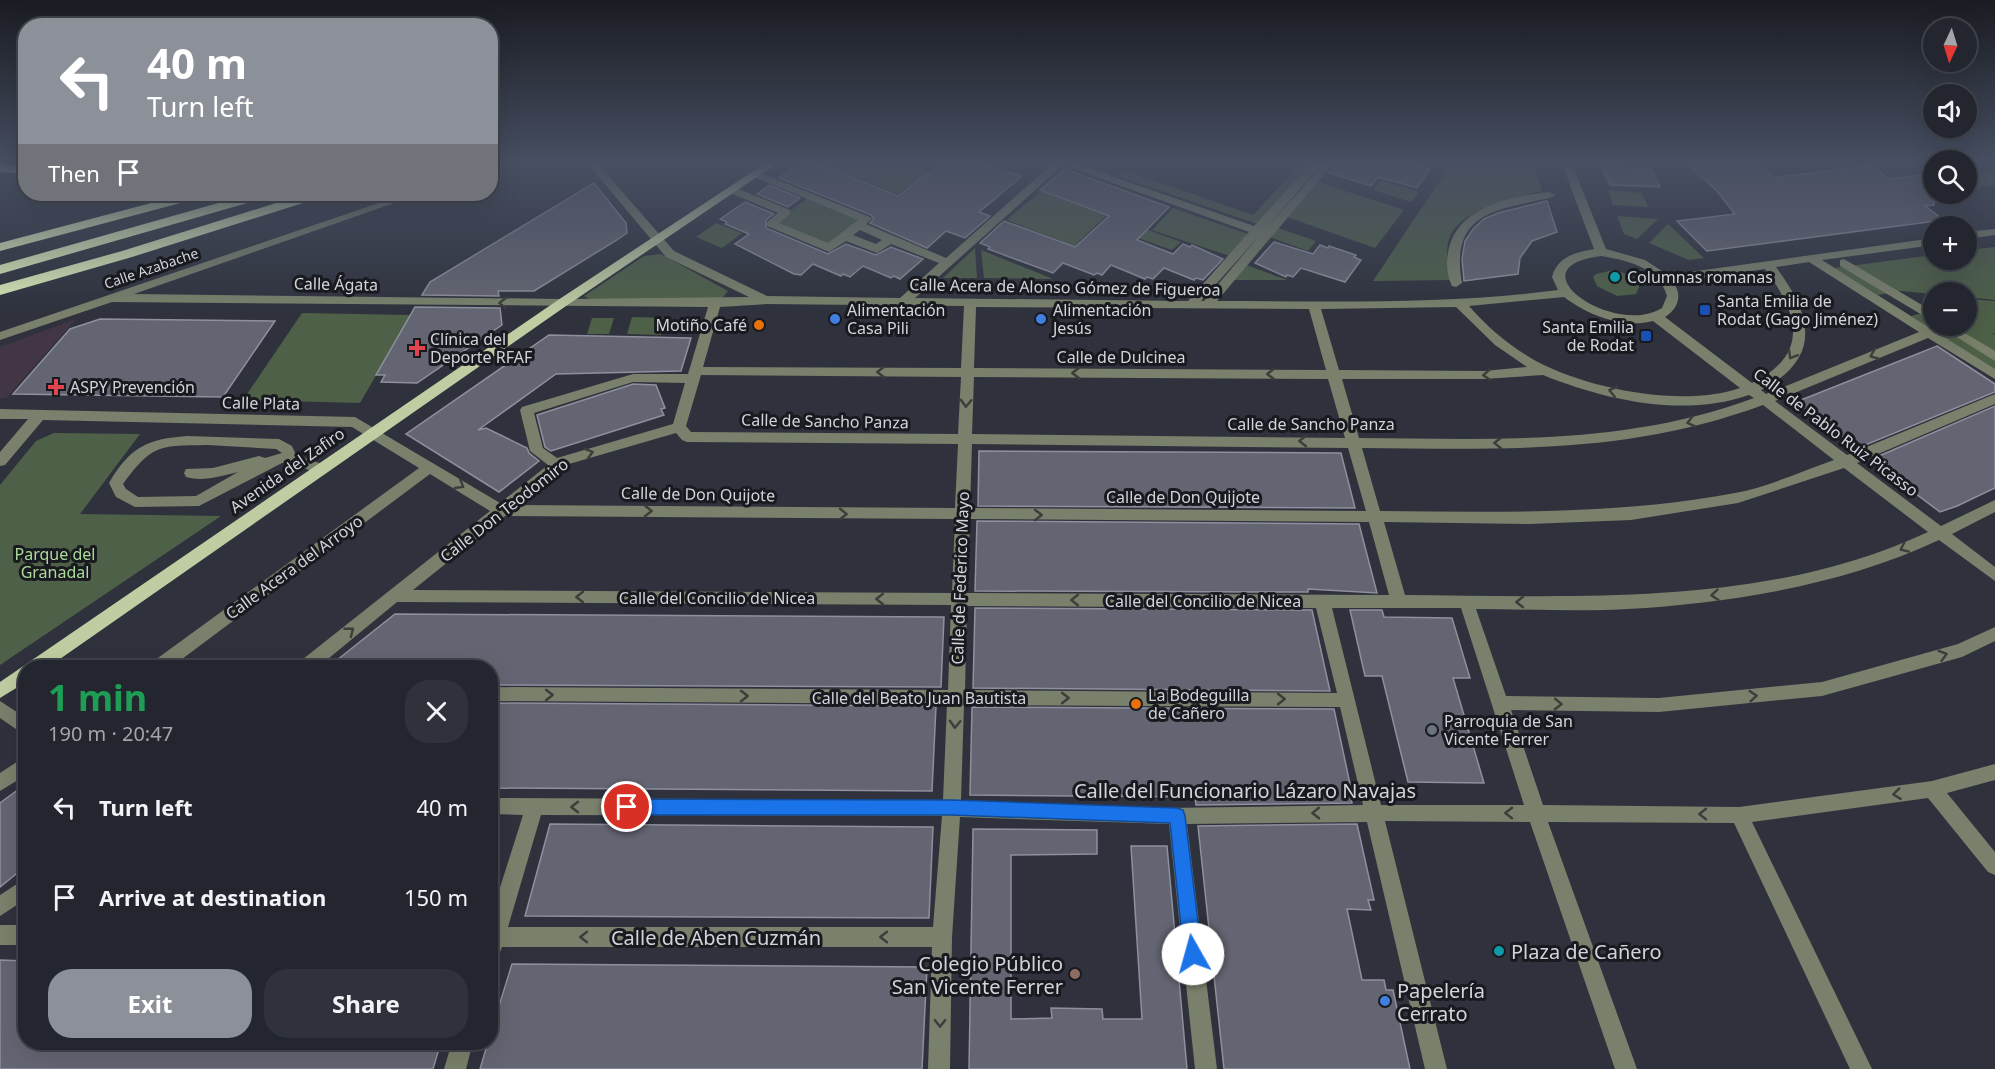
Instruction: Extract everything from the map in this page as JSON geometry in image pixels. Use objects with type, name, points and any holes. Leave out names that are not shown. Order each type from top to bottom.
[{"type":"highway","points":[[0,247],[124,214]]},
{"type":"highway","points":[[0,270],[194,214]]},
{"type":"highway","points":[[0,296],[253,214]]},
{"type":"highway","points":[[0,290],[127,254]]},
{"type":"main road","name":"Avenida del Zafiro","points":[[45,660],[562,303],[697,214]]},
{"type":"main road","points":[[0,690],[18,678]]},
{"type":"street","name":"Calle Azabache","points":[[0,336],[356,214]]},
{"type":"street","points":[[634,214],[670,254],[766,300]]},
{"type":"street","points":[[784,214],[771,224],[829,248],[866,219],[853,214]]},
{"type":"street","points":[[903,302],[1001,214]]},
{"type":"street","points":[[1210,214],[1262,232]]},
{"type":"street","points":[[1208,305],[1276,214]]},
{"type":"street","points":[[1191,305],[1280,214]]},
{"type":"street","points":[[1456,283],[1451,256],[1457,236],[1474,218],[1482,214]]},
{"type":"street","points":[[1586,214],[1601,252]]},
{"type":"street","points":[[858,225],[946,262]]},
{"type":"street","points":[[1977,234],[1995,232]]},
{"type":"street","points":[[845,236],[877,249],[890,239]]},
{"type":"street","points":[[1666,279],[1923,243]]},
{"type":"street","points":[[1601,252],[1637,260],[1666,279],[1673,290],[1674,301],[1668,310],[1656,317],[1639,320],[1599,313],[1581,304],[1567,293],[1560,283],[1558,272],[1562,264],[1571,257],[1584,253],[1601,252]]},
{"type":"street","points":[[1812,259],[1923,329]]},
{"type":"street","points":[[1844,263],[1923,311]]},
{"type":"street","points":[[1460,304],[1476,323],[1498,342],[1545,370],[1591,386],[1637,397],[1690,400],[1722,397],[1752,390],[1774,376],[1789,361],[1799,342],[1798,318],[1784,285],[1768,265]]},
{"type":"street","name":"Calle Acera de Alonso Gómez de Figueroa","points":[[562,303],[715,303],[766,300],[1191,305],[1460,304],[1515,301],[1567,293]]},
{"type":"street","name":"Calle Ágata","points":[[110,298],[562,303]]},
{"type":"street","points":[[679,427],[715,303]]},
{"type":"street","name":"Calle de Federico Mayo","points":[[939,1069],[942,937],[952,808],[970,303]]},
{"type":"street","points":[[1314,305],[1399,602]]},
{"type":"street","name":"Calle de Pablo Ruiz Picasso","points":[[1656,317],[1995,575]]},
{"type":"street","name":"Calle de Sancho Panza","points":[[679,427],[687,437],[1513,444],[1575,442],[1641,434],[1715,416],[1765,400],[1923,335]]},
{"type":"street","points":[[1934,336],[1995,375]]},
{"type":"street","points":[[1961,336],[1995,357]]},
{"type":"street","name":"Calle de Dulcinea","points":[[558,465],[537,451],[527,410],[633,378],[694,375],[968,372],[1484,375],[1545,370]]},
{"type":"street","name":"Calle de Don Quijote","points":[[500,510],[1530,518],[1631,514],[1738,498],[1845,462],[1995,399]]},
{"type":"street","name":"Calle Plata","points":[[0,414],[355,422],[374,432]]},
{"type":"street","points":[[0,461],[40,414]]},
{"type":"street","name":"Calle Don Teodomiro","points":[[314,660],[564,459],[679,427]]},
{"type":"street","points":[[374,432],[500,510]]},
{"type":"street","points":[[204,441],[279,444],[287,450],[285,458],[254,469],[200,501],[135,502],[122,493],[116,483],[143,450],[152,446],[204,441]]},
{"type":"street","points":[[191,473],[213,473],[250,462],[285,458],[320,469]]},
{"type":"street","name":"Calle Acera del Arroyo","points":[[168,660],[430,467]]},
{"type":"street","name":"Calle del Concilio de Nicea","points":[[395,596],[1626,603],[1725,594],[1803,578],[1891,554],[1995,506]]},
{"type":"street","points":[[1466,601],[1536,813],[1626,1069]]},
{"type":"street","points":[[1323,602],[1436,1069]]},
{"type":"street","points":[[1500,703],[1659,705],[1822,689],[1962,650],[1995,634]]},
{"type":"street","name":"Calle del Beato Juan Bautista","points":[[498,694],[1347,700]]},
{"type":"street","points":[[0,708],[18,723]]},
{"type":"street","points":[[0,783],[18,770]]},
{"type":"street","name":"Calle del Funcionario Lázaro Navajas","points":[[498,806],[952,808],[1177,816],[1375,813],[1739,815],[1932,789],[1995,772]]},
{"type":"street","points":[[1932,789],[1995,866]]},
{"type":"street","points":[[498,923],[534,807]]},
{"type":"street","points":[[1739,815],[1861,1069]]},
{"type":"street","points":[[1177,816],[1206,1069]]},
{"type":"street","points":[[0,908],[18,893]]},
{"type":"street","points":[[0,935],[18,935]]},
{"type":"street","name":"Calle de Aben Cuzmán","points":[[498,942],[942,937]]},
{"type":"street","points":[[455,1069],[461,1050]]},
{"type":"shaded area","points":[[76,319],[6,398],[0,398],[0,347]]},
{"type":"green space","points":[[786,214],[851,214],[864,219],[829,247],[773,224]]},
{"type":"green space","points":[[1014,214],[1101,214],[1106,216],[1074,246],[1007,220]]},
{"type":"green space","points":[[1167,214],[1190,214],[1248,234],[1230,256],[1152,230]]},
{"type":"green space","points":[[1228,214],[1250,214],[1266,214],[1257,224]]},
{"type":"green space","points":[[1290,214],[1401,214],[1375,248],[1287,217]]},
{"type":"green space","points":[[1418,214],[1473,214],[1458,225],[1451,234],[1447,257],[1450,280],[1373,281]]},
{"type":"green space","points":[[1617,216],[1658,219],[1637,239],[1624,234]]},
{"type":"green space","points":[[716,223],[742,233],[722,248],[696,237]]},
{"type":"green space","points":[[1668,224],[1704,258],[1689,260],[1649,243]]},
{"type":"green space","points":[[1278,228],[1316,241],[1308,251],[1270,237]]},
{"type":"green space","points":[[1146,230],[1181,242],[1172,250],[1138,238]]},
{"type":"green space","points":[[1995,247],[1995,300],[1977,298],[1977,282],[1923,282],[1923,293],[1901,291],[1878,295],[1834,268],[1923,256],[1923,270],[1977,270],[1977,249]]},
{"type":"green space","points":[[975,248],[977,278],[943,278]]},
{"type":"green space","points":[[981,250],[1053,279],[984,278]]},
{"type":"green space","points":[[661,254],[728,291],[720,301],[595,302],[584,296],[644,256]]},
{"type":"green space","points":[[1246,265],[1287,280],[1233,280]]},
{"type":"green space","points":[[1614,270],[1635,280],[1639,287],[1636,294],[1617,296],[1597,286],[1593,277],[1596,274]]},
{"type":"green space","points":[[1977,300],[1995,301],[1995,334],[1991,333],[1995,335],[1995,370],[1942,336],[1977,336]]},
{"type":"green space","points":[[302,313],[411,315],[360,403],[243,400]]},
{"type":"green space","points":[[1923,313],[1923,324],[1911,316]]},
{"type":"green space","points":[[632,317],[667,318],[661,335],[627,334]]},
{"type":"green space","points":[[592,318],[614,318],[609,334],[587,334]]},
{"type":"green space","name":"Parque del Granadal","points":[[54,433],[140,434],[80,514],[221,516],[0,665],[0,485],[36,441]]},
{"type":"building","points":[[543,214],[619,214],[626,223],[627,233],[534,291],[498,291],[499,296],[422,295],[430,282]]},
{"type":"building","points":[[728,214],[774,214],[766,220],[766,228],[828,254],[846,244],[876,255],[891,247],[923,259],[900,279],[894,276],[891,278],[863,266],[850,277],[843,274],[841,276],[813,264],[801,275],[794,274],[735,244],[749,234],[725,224],[727,222],[720,219]]},
{"type":"building","points":[[868,214],[984,214],[990,216],[965,238],[946,231],[927,248],[870,223],[874,219]]},
{"type":"building","points":[[1103,214],[1162,214],[1137,240],[1173,254],[1183,244],[1190,247],[1192,245],[1223,259],[1203,280],[1196,278],[1194,280],[1164,268],[1153,279],[1147,277],[1145,279],[1111,265],[1102,275],[1097,273],[1094,275],[1063,263],[1053,273],[988,249],[990,247],[980,243],[1004,221],[1075,247],[1109,216]]},
{"type":"building","points":[[1496,214],[1551,214],[1557,232],[1532,241],[1520,258],[1518,274],[1464,281],[1462,259],[1465,241],[1484,219]]},
{"type":"building","points":[[1735,214],[1936,214],[1939,216],[1923,216],[1923,223],[1707,251],[1677,221]]},
{"type":"building","points":[[1274,242],[1313,254],[1320,245],[1328,248],[1329,246],[1356,255],[1354,257],[1361,260],[1345,282],[1301,268],[1293,277],[1287,275],[1286,277],[1255,263]]},
{"type":"building","name":"Clínica del Deporte RFAF","points":[[415,307],[500,308],[502,325],[417,383],[381,382],[385,375],[376,375]]},
{"type":"building","points":[[100,319],[275,321],[223,397],[13,394],[70,329]]},
{"type":"building","points":[[549,335],[691,338],[681,371],[556,374],[478,430],[486,428],[527,448],[529,453],[539,461],[499,492],[406,434]]},
{"type":"building","points":[[1937,346],[1995,384],[1995,392],[1858,448],[1796,402]]},
{"type":"building","points":[[633,384],[656,385],[665,408],[661,409],[664,415],[551,451],[545,447],[537,415]]},
{"type":"building","points":[[1995,406],[1995,488],[1957,506],[1940,512],[1872,459]]},
{"type":"building","points":[[979,451],[1341,453],[1355,508],[978,506]]},
{"type":"building","points":[[977,521],[1359,524],[1377,593],[1308,589],[1308,592],[975,591]]},
{"type":"building","points":[[975,608],[1312,610],[1330,691],[973,688]]},
{"type":"building","name":"Parroquia de San Vicente Ferrer","points":[[1350,610],[1382,610],[1384,617],[1452,618],[1470,678],[1453,678],[1484,783],[1408,782],[1382,676],[1365,676]]},
{"type":"building","points":[[395,614],[944,617],[941,687],[498,685],[498,660],[337,660]]},
{"type":"building","points":[[498,703],[936,706],[932,791],[498,788]]},
{"type":"building","points":[[972,707],[1334,709],[1353,798],[1351,798],[1352,803],[1196,805],[1195,797],[970,795]]},
{"type":"building","points":[[18,790],[18,872],[0,887],[0,803]]},
{"type":"building","points":[[550,824],[933,827],[929,918],[525,916]]},
{"type":"building","points":[[1357,824],[1374,900],[1368,900],[1371,910],[1347,909],[1362,980],[1384,980],[1386,990],[1393,990],[1410,1069],[1224,1069],[1198,826]]},
{"type":"building","points":[[973,829],[1097,830],[1097,854],[1011,855],[1011,1019],[1052,1018],[1051,1008],[1102,1009],[1103,1019],[1142,1019],[1131,846],[1167,846],[1187,1069],[969,1069]]},
{"type":"building","points":[[0,960],[18,961],[18,1050],[439,1050],[433,1069],[0,1069]]},
{"type":"building","points":[[512,964],[927,967],[922,1069],[480,1069],[486,1050],[498,1050],[498,1009]]},
{"type":"place","name":"Columnas romanas","points":[[1615,277]]},
{"type":"place","name":"Santa Emilia de Rodat (Gago Jiménez)","points":[[1705,310]]},
{"type":"place","name":"Alimentación Casa Pili","points":[[835,319]]},
{"type":"place","name":"Alimentación Jesús","points":[[1041,319]]},
{"type":"place","name":"Motiño Café","points":[[759,325]]},
{"type":"place","name":"Santa Emilia de Rodat","points":[[1646,336]]},
{"type":"place","name":"Clínica del Deporte RFAF","points":[[417,348]]},
{"type":"place","name":"ASPY Prevención","points":[[56,387]]},
{"type":"place","name":"La Bodeguilla de Cañero","points":[[1136,704]]},
{"type":"place","name":"Parroquia de San Vicente Ferrer","points":[[1432,730]]},
{"type":"place","name":"Plaza de Cañero","points":[[1499,951]]},
{"type":"place","name":"Colegio Público San Vicente Ferrer","points":[[1075,974]]},
{"type":"place","name":"Papelería Cerrato","points":[[1385,1001]]},
{"type":"route","points":[[627,807],[952,808],[1177,816],[1193,954]]}]
